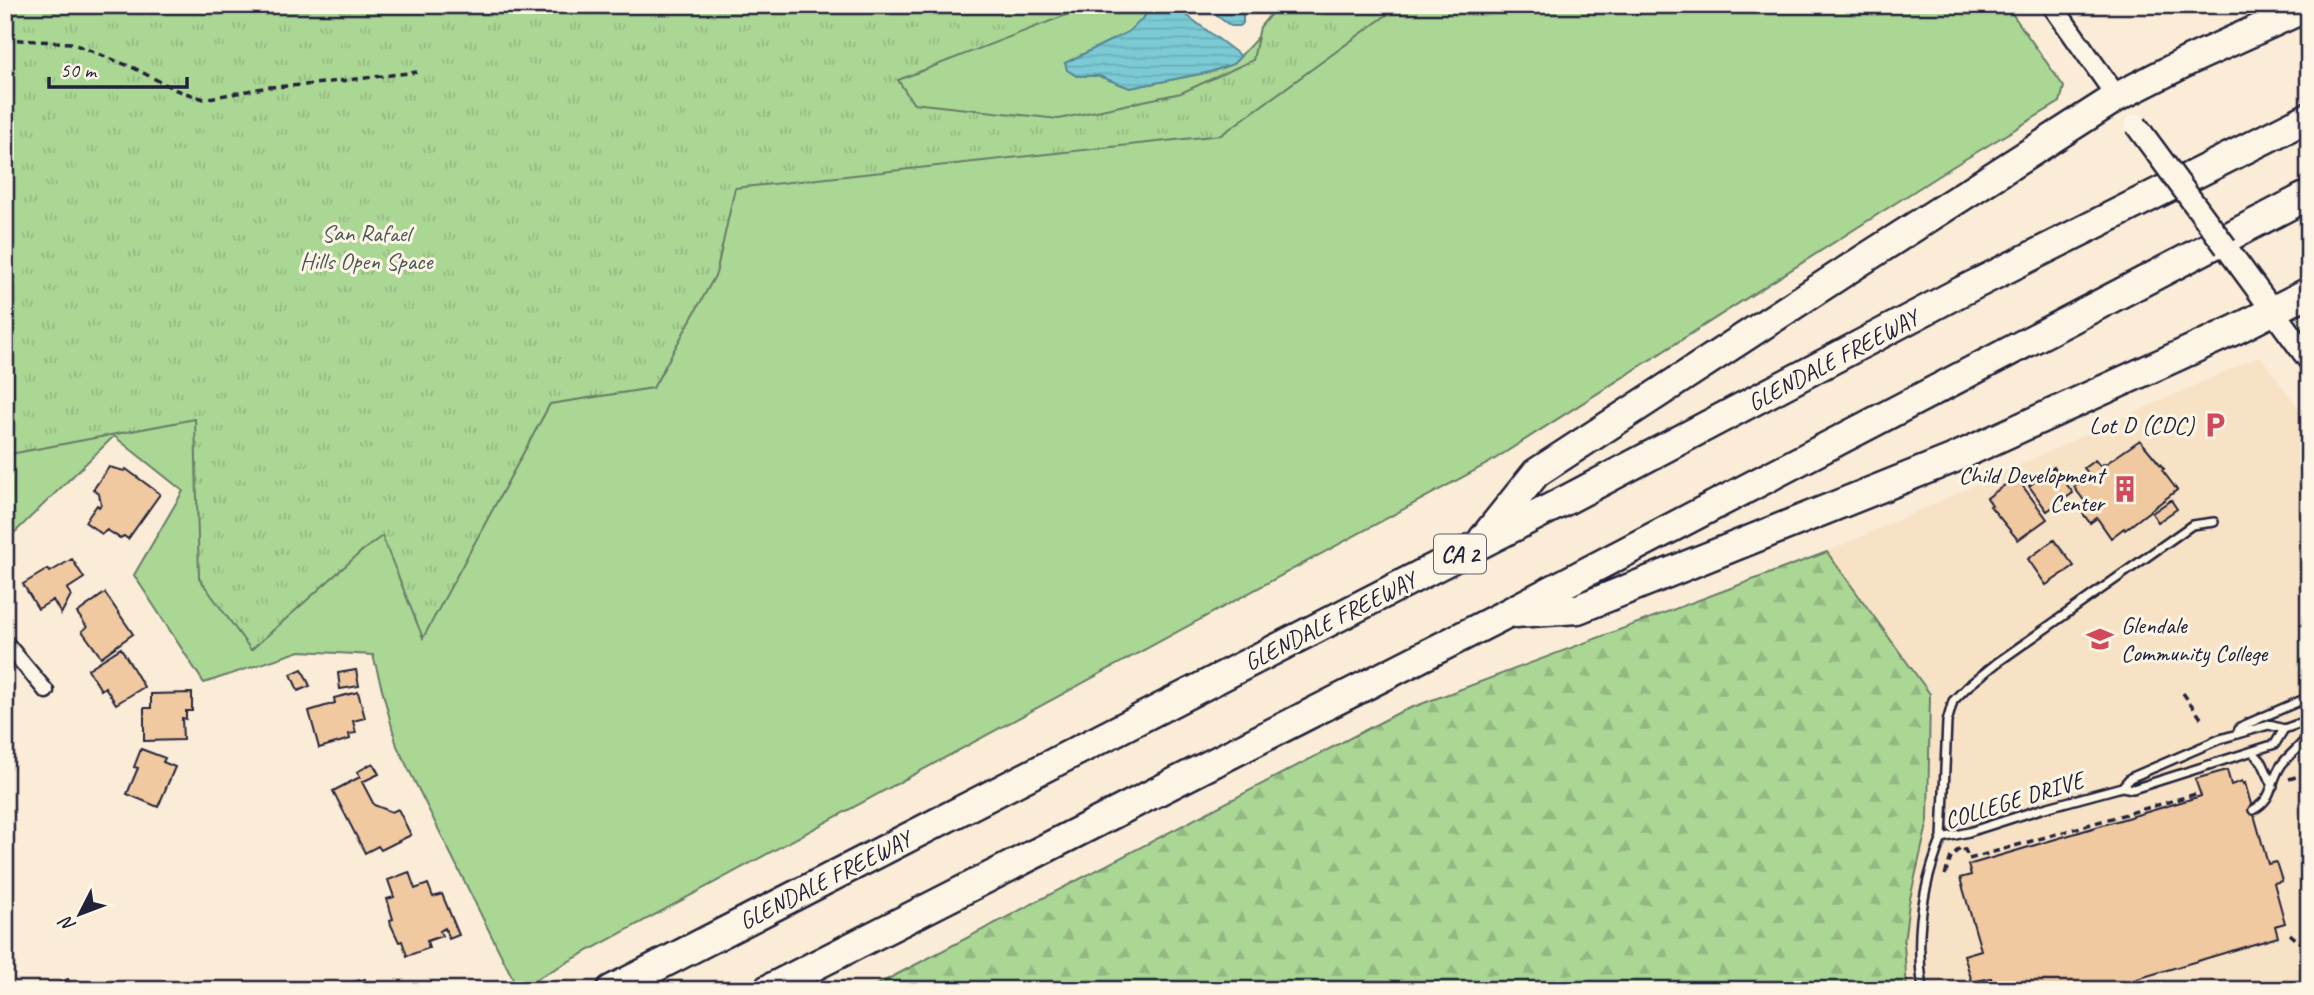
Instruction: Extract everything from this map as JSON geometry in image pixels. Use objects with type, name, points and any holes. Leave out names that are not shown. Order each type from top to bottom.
[{"type":"highway","points":[[1476,546],[1536,473],[2116,97],[2309,6]]},
{"type":"highway","name":"GLENDALE FREEWAY","points":[[611,990],[1476,546],[1958,293],[2309,117]]},
{"type":"highway","points":[[767,990],[1506,614],[2309,195]]},
{"type":"highway","points":[[1506,614],[1578,609],[1952,459],[2273,312],[2309,292]]},
{"type":"main road","points":[[2116,97],[2309,360]]},
{"type":"street","points":[[2052,5],[2116,97]]},
{"type":"street","points":[[5,642],[46,691]]},
{"type":"lane","points":[[1942,838],[1947,722],[1949,710],[1959,694],[1998,662],[2192,525],[2214,522]]},
{"type":"lane","points":[[2237,734],[2240,727],[2309,697]]},
{"type":"lane","name":"COLLEGE DRIVE","points":[[2122,787],[2136,775],[2220,739],[2269,725],[2284,729],[2309,720]]},
{"type":"lane","name":"COLLEGE DRIVE","points":[[1923,990],[1919,962],[1919,928],[1930,872],[1942,838],[2122,787],[2133,789],[2253,752],[2275,744],[2284,729]]},
{"type":"lane","points":[[2253,810],[2263,805],[2269,797],[2281,766],[2309,734]]},
{"type":"lane","points":[[2253,752],[2262,762],[2273,786]]},
{"type":"path","points":[[5,39],[71,43],[134,68],[176,90],[204,99],[269,87],[417,72]]},
{"type":"path","points":[[2183,693],[2203,721]]},
{"type":"path","points":[[2287,780],[2309,773]]},
{"type":"path","points":[[1945,875],[1951,857],[1961,847],[1969,859],[2196,794]]},
{"type":"path","points":[[2290,934],[2309,951]]},
{"type":"shaded area","name":"Glendale Community College","points":[[2260,356],[2309,422],[2309,990],[1907,990],[1904,943],[1930,694],[1827,552]]},
{"type":"green space","points":[[5,5],[1152,5],[1128,32],[1065,63],[1077,76],[1099,76],[1130,88],[1210,72],[1233,64],[1273,21],[1283,5],[2006,5],[2064,87],[2060,102],[1952,167],[1487,464],[518,989],[397,746],[373,655],[300,651],[204,683],[134,575],[183,491],[114,436],[5,542]]},
{"type":"green space","name":"San Rafael Hills Open Space","points":[[5,5],[1092,5],[898,80],[913,103],[1059,119],[1181,93],[1253,60],[1260,27],[1278,5],[1382,5],[1392,11],[1221,135],[735,188],[716,274],[653,388],[550,404],[423,638],[382,536],[251,650],[199,578],[195,419],[5,455]]},
{"type":"green space","points":[[1827,552],[1930,694],[1928,821],[1909,903],[1904,943],[1907,990],[867,990],[1400,712]]},
{"type":"water","points":[[1152,5],[1173,5],[1241,56],[1233,64],[1210,72],[1130,88],[1099,76],[1077,76],[1067,70],[1065,63],[1128,32]]},
{"type":"water","points":[[1224,6],[1232,13],[1243,14],[1243,23],[1240,26],[1231,26],[1217,16],[1217,12]]},
{"type":"building","name":"Child Development Center","points":[[2140,440],[2177,490],[2111,538],[2097,518],[2090,523],[2081,511],[2088,506],[2074,487],[2087,477],[2089,474],[2084,468],[2095,460],[2100,466],[2104,465]]},
{"type":"building","points":[[109,467],[124,471],[126,469],[160,494],[128,539],[124,536],[120,538],[107,530],[102,534],[85,522],[97,505],[99,507],[101,504],[99,494],[93,490]]},
{"type":"building","points":[[2054,467],[2073,493],[2047,511],[2029,486]]},
{"type":"building","points":[[2016,477],[2047,519],[2018,540],[1990,506],[1992,505],[1987,498]]},
{"type":"building","name":"Child Development Center","points":[[2171,500],[2177,509],[2158,522],[2152,513]]},
{"type":"building","points":[[2054,540],[2074,566],[2046,585],[2028,559]]},
{"type":"building","points":[[72,559],[84,578],[67,589],[71,595],[61,614],[53,600],[38,609],[23,584]]},
{"type":"building","points":[[105,593],[133,634],[101,657],[82,631],[87,627],[77,613]]},
{"type":"building","points":[[121,648],[144,687],[116,704],[105,687],[101,690],[88,669]]},
{"type":"building","points":[[302,669],[310,686],[298,691],[291,674]]},
{"type":"building","points":[[356,670],[359,686],[340,689],[338,673]]},
{"type":"building","points":[[358,692],[365,718],[353,721],[356,733],[349,734],[350,739],[319,748],[309,711],[335,703],[334,698]]},
{"type":"building","points":[[192,693],[192,711],[186,711],[186,719],[182,718],[183,740],[144,741],[144,708],[151,708],[151,694]]},
{"type":"building","points":[[141,749],[165,758],[163,762],[175,767],[158,807],[127,794],[138,768],[134,767]]},
{"type":"building","points":[[373,763],[379,774],[362,782],[374,805],[392,812],[398,809],[411,835],[381,850],[378,846],[365,853],[333,791],[360,777],[357,772]]},
{"type":"building","points":[[2227,770],[2231,785],[2242,781],[2245,783],[2268,864],[2276,862],[2282,881],[2274,883],[2285,923],[2275,926],[2278,937],[2100,990],[1994,990],[1991,978],[1972,982],[1964,955],[1981,950],[1960,878],[1971,875],[1968,865],[2201,796],[2195,779]]},
{"type":"building","points":[[409,872],[415,889],[428,884],[433,897],[442,894],[459,935],[449,939],[445,928],[440,931],[442,936],[427,941],[429,948],[407,956],[402,941],[399,942],[391,925],[390,920],[393,919],[387,899],[394,897],[388,880]]},
{"type":"building","points":[[68,979],[73,990],[49,990],[48,987]]},
{"type":"building","points":[[365,979],[367,990],[337,990],[342,985]]},
{"type":"place","name":"Lot D (CDC)","points":[[2215,425]]},
{"type":"place","name":"Child Development Center","points":[[2125,489]]},
{"type":"place","name":"Glendale Community College","points":[[2100,639]]}]
